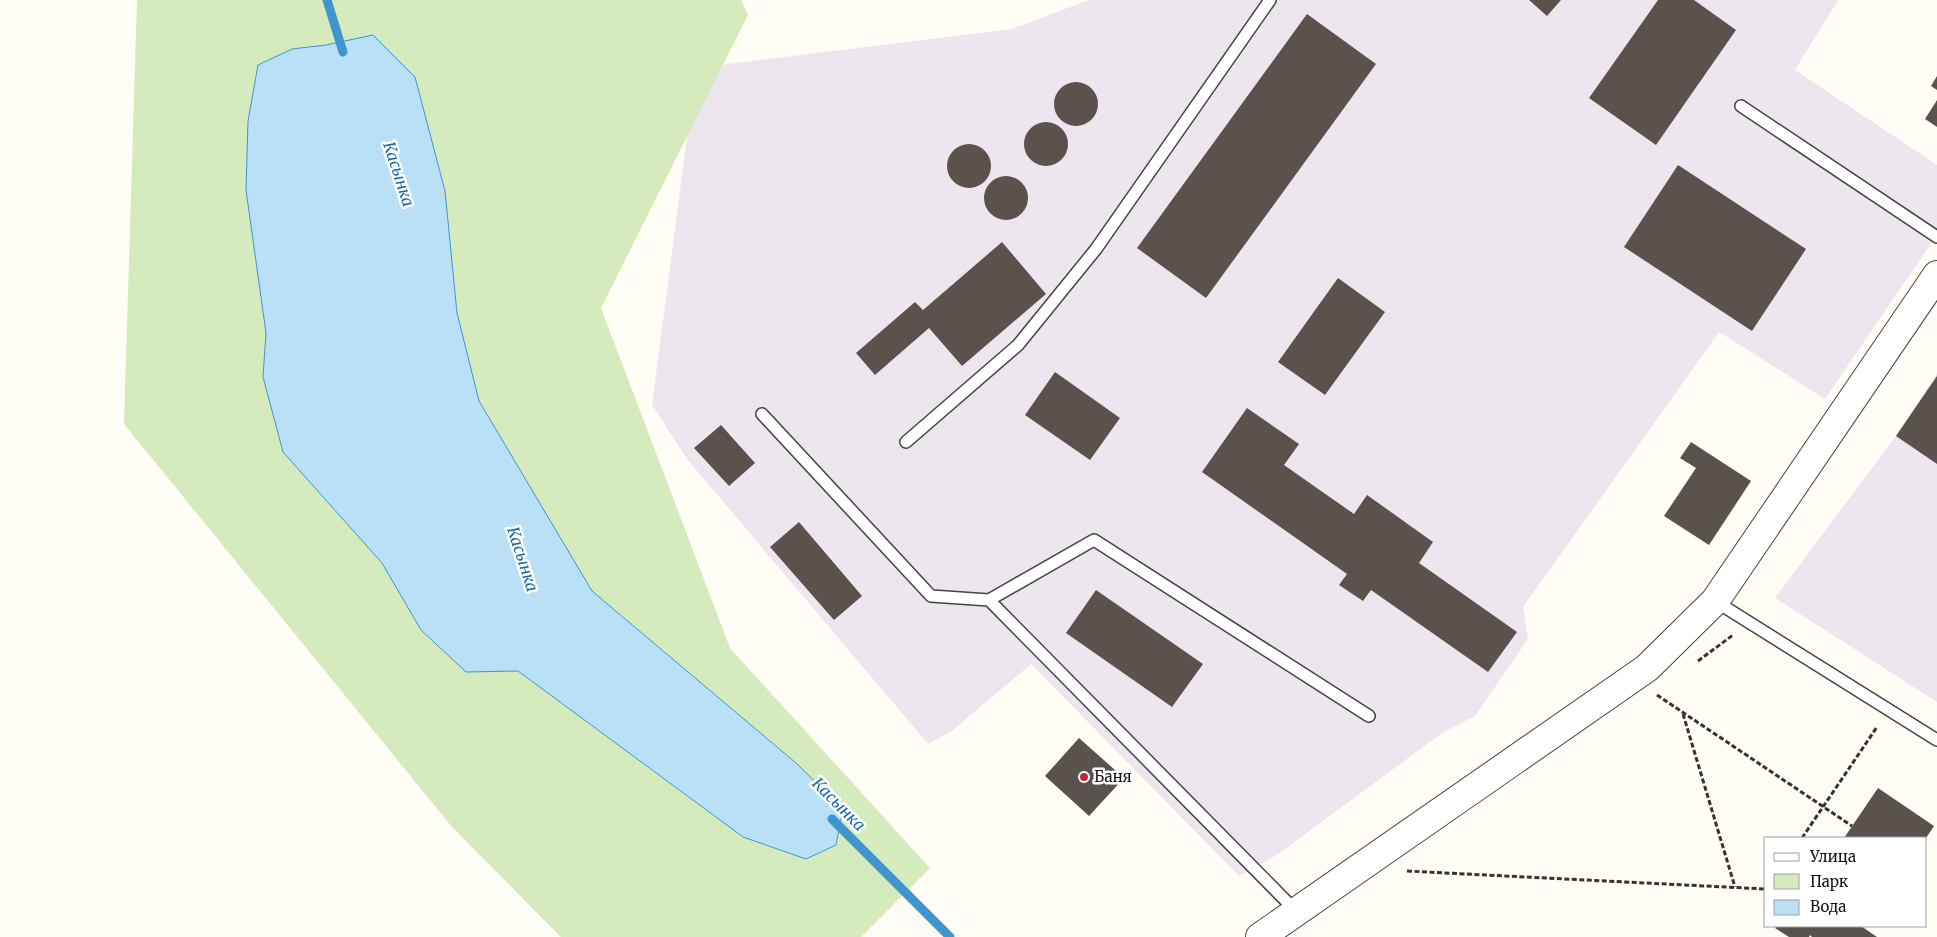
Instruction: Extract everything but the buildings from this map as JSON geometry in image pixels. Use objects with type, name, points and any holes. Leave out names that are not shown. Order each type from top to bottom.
[{"type":"street","points":[[1260,937],[1647,668],[1715,601],[1937,275]]},
{"type":"lane","points":[[906,442],[1018,345],[1096,249],[1270,0]]},
{"type":"lane","points":[[1741,106],[1937,237]]},
{"type":"lane","points":[[762,414],[931,596],[989,600],[1094,540],[1369,716]]},
{"type":"lane","points":[[989,600],[1296,911]]},
{"type":"lane","points":[[1715,601],[1937,740]]},
{"type":"path","points":[[1654,694],[1852,826]]},
{"type":"path","points":[[1803,837],[1889,710]]},
{"type":"path","points":[[1683,713],[1735,887]]},
{"type":"path","points":[[1400,870],[1764,889]]},
{"type":"shaded area","points":[[1089,0],[1838,0],[1795,70],[1937,165],[1937,235],[1825,399],[1719,332],[1523,607],[1528,639],[1475,716],[1442,733],[1277,855],[1239,876],[1031,664],[952,731],[928,744],[687,459],[652,405],[696,68],[1011,29]]},
{"type":"shaded area","points":[[1937,373],[1937,702],[1775,598],[1896,436]]},
{"type":"green space","points":[[137,0],[741,0],[748,15],[601,308],[730,648],[930,868],[861,937],[561,937],[452,827],[124,424]]},
{"type":"water","points":[[373,35],[415,77],[445,191],[457,313],[479,401],[592,591],[796,763],[843,809],[836,845],[806,859],[743,837],[518,671],[466,672],[421,630],[382,563],[283,452],[263,377],[266,333],[246,190],[248,121],[258,65],[292,49],[326,45]]},
{"type":"waterway","name":"Касынка","points":[[327,0],[343,52]]},
{"type":"waterway","name":"Касынка","points":[[832,819],[950,937]]},
{"type":"place","name":"Баня","points":[[1084,777]]}]
